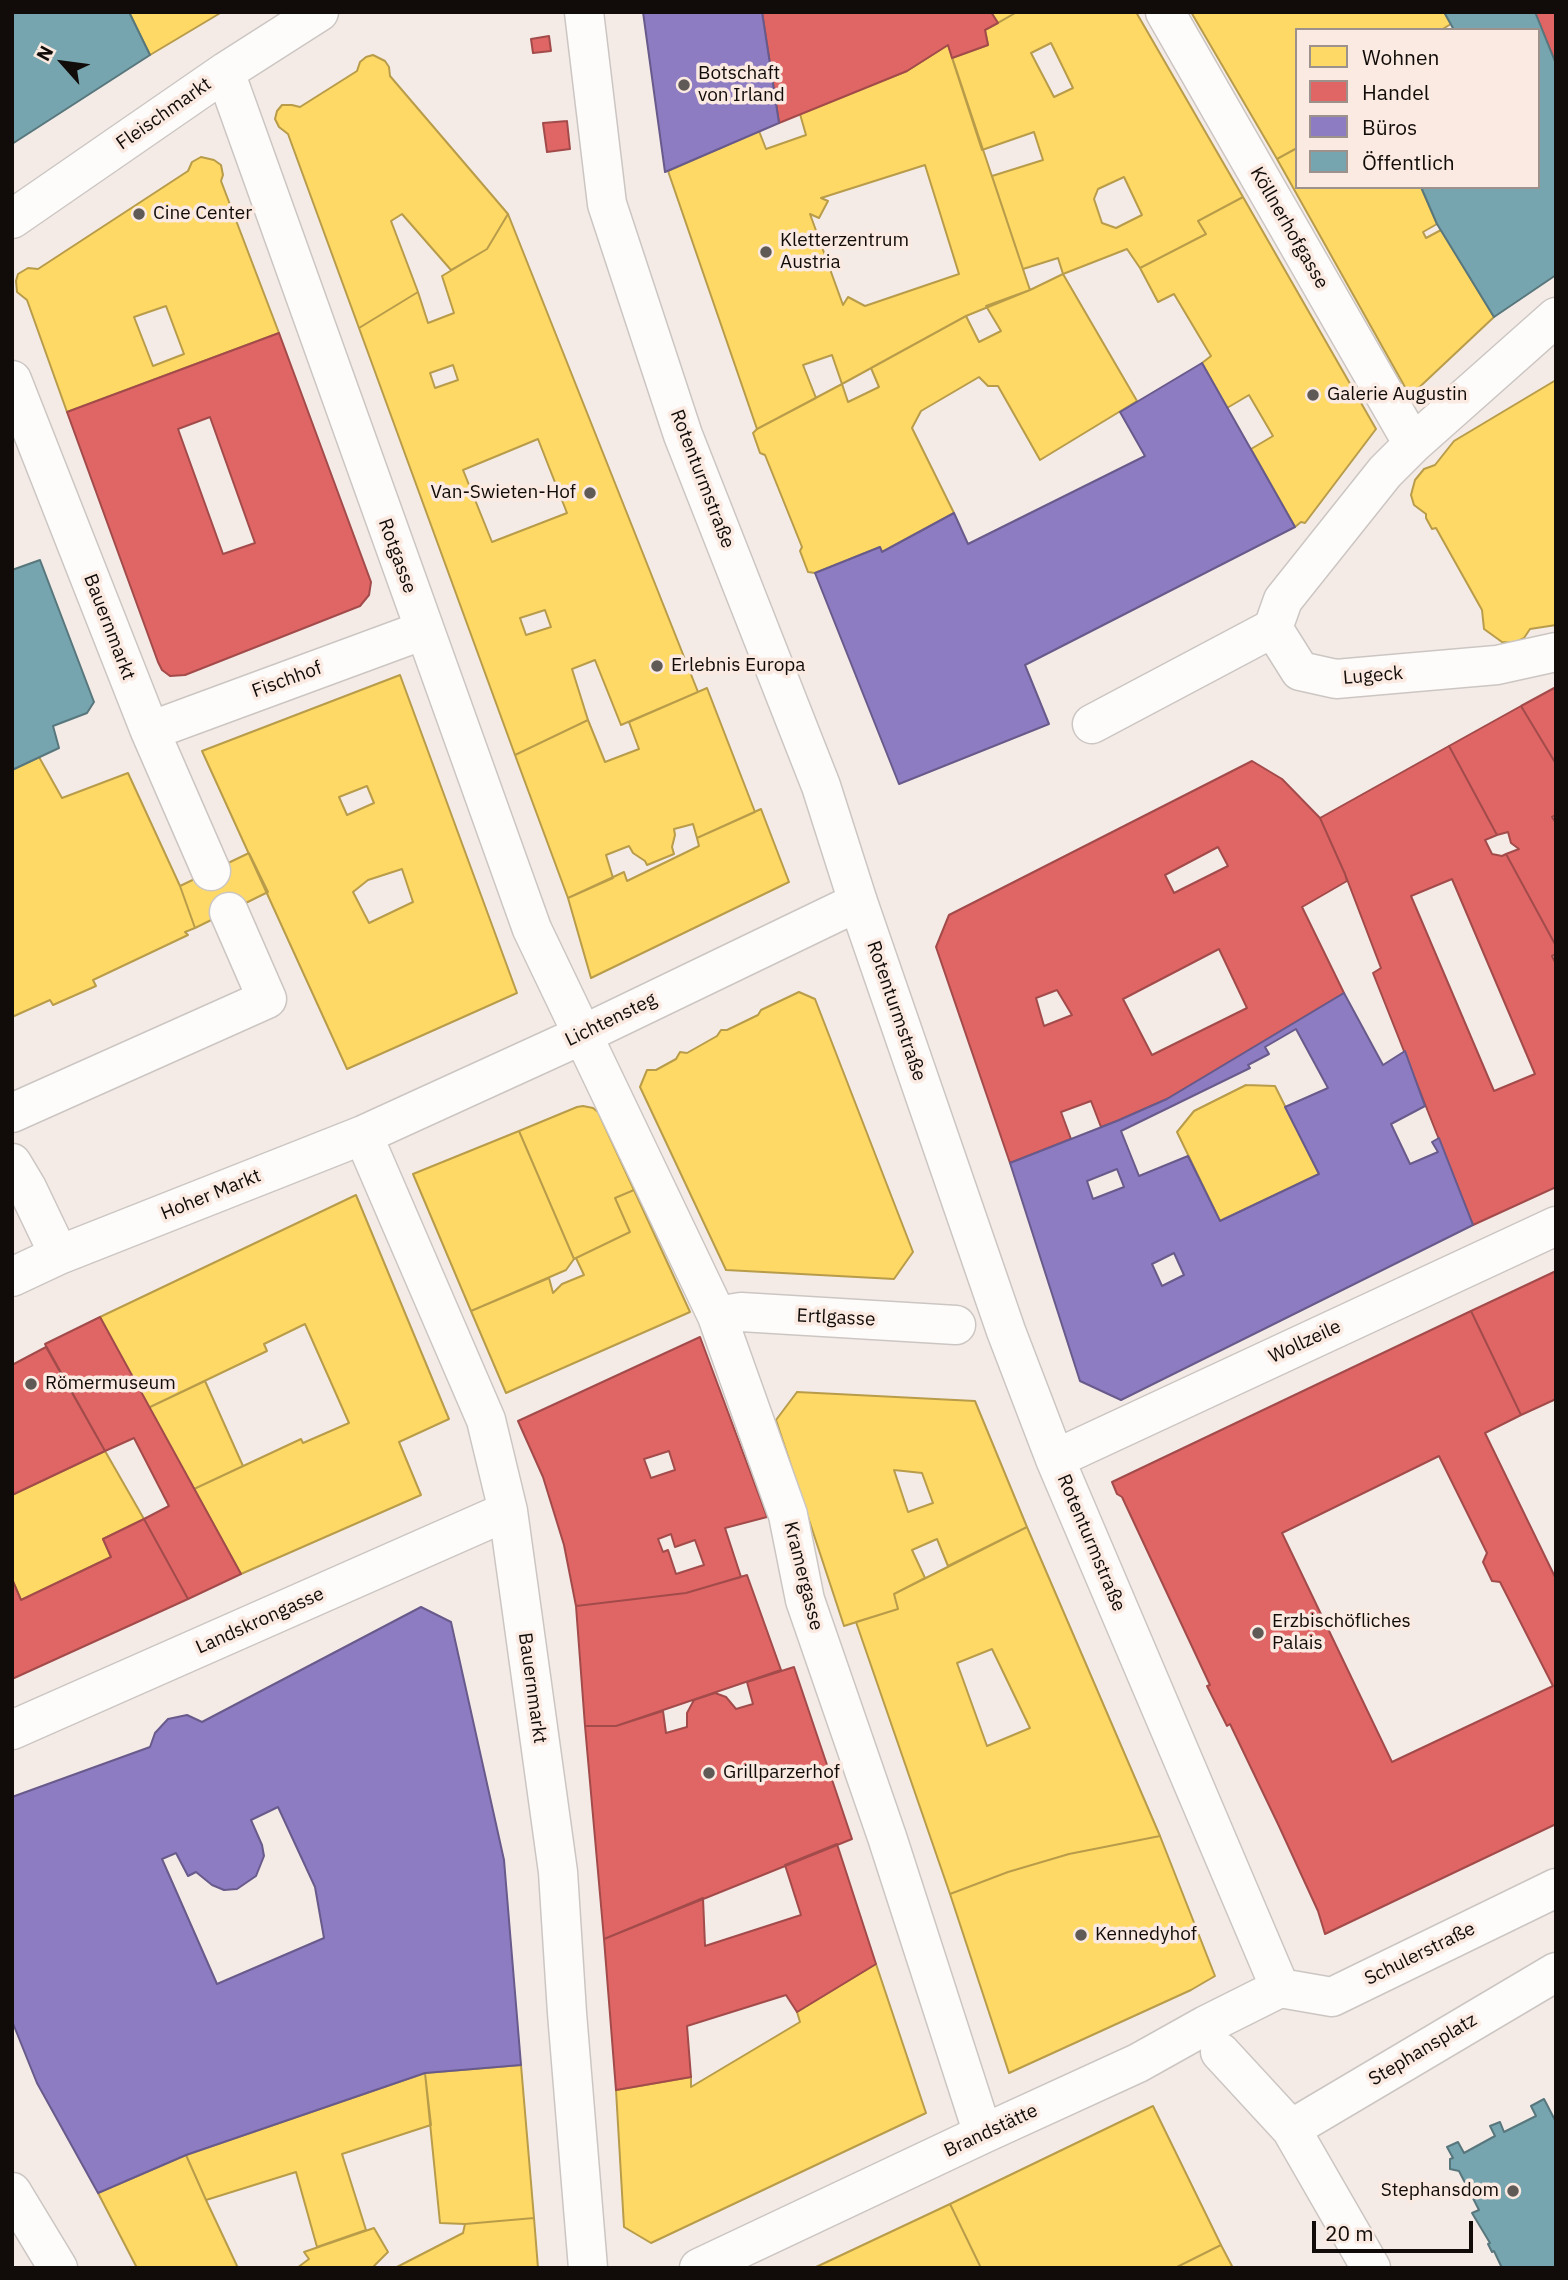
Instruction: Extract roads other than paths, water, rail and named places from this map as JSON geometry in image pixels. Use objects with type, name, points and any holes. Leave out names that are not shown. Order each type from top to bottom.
[{"type":"street","name":"Fleischmarkt","points":[[12,219],[225,72],[319,12]]},
{"type":"street","name":"Rotenturmstraße","points":[[584,12],[607,204],[683,435],[821,786],[858,902],[1006,1331],[1055,1459],[1280,1988]]},
{"type":"street","name":"Köllnerhofgasse","points":[[1164,12],[1413,444]]},
{"type":"street","name":"Rotgasse","points":[[225,72],[533,929],[582,1035]]},
{"type":"street","points":[[1092,724],[1273,628],[1283,600],[1385,472],[1556,317]]},
{"type":"street","name":"Bauernmarkt","points":[[12,380],[150,731],[211,871]]},
{"type":"street","name":"Lugeck","points":[[1273,628],[1300,671],[1336,679],[1497,665],[1556,652]]},
{"type":"street","name":"Fischhof","points":[[150,731],[424,629]]},
{"type":"street","name":"Lichtensteg","points":[[363,1135],[582,1035],[858,902]]},
{"type":"street","points":[[12,1113],[267,999],[229,912]]},
{"type":"street","name":"Kramergasse","points":[[582,1035],[717,1316],[788,1515],[805,1600],[887,1837],[983,2134]]},
{"type":"street","name":"Bauernmarkt","points":[[363,1135],[486,1420],[508,1511],[558,1872],[588,2268]]},
{"type":"street","name":"Hoher Markt","points":[[12,1277],[59,1255],[363,1135]]},
{"type":"street","points":[[12,1163],[59,1255]]},
{"type":"street","name":"Wollzeile","points":[[1055,1459],[1556,1226]]},
{"type":"street","name":"Ertlgasse","points":[[717,1316],[741,1312],[956,1325]]},
{"type":"street","name":"Landskrongasse","points":[[12,1730],[508,1511]]},
{"type":"street","name":"Schulerstraße","points":[[1280,1988],[1332,1997],[1556,1888]]},
{"type":"street","name":"Stephansplatz","points":[[1291,2129],[1556,1972]]},
{"type":"street","name":"Brandstätte","points":[[699,2268],[1138,2063],[1280,1988]]},
{"type":"street","points":[[1220,2052],[1291,2129],[1371,2268]]},
{"type":"street","points":[[12,2192],[58,2268]]},
{"type":"place","name":"Botschaft von Irland","points":[[684,85]]},
{"type":"place","name":"Cine Center","points":[[139,214]]},
{"type":"place","name":"Kletterzentrum Austria","points":[[766,252]]},
{"type":"place","name":"Galerie Augustin","points":[[1313,395]]},
{"type":"place","name":"Van-Swieten-Hof","points":[[590,493]]},
{"type":"place","name":"Erlebnis Europa","points":[[657,666]]},
{"type":"place","name":"Römermuseum","points":[[31,1384]]},
{"type":"place","name":"Erzbischöfliches Palais","points":[[1258,1633]]},
{"type":"place","name":"Grillparzerhof","points":[[709,1773]]},
{"type":"place","name":"Kennedyhof","points":[[1081,1935]]},
{"type":"place","name":"Stephansdom","points":[[1513,2191]]}]
